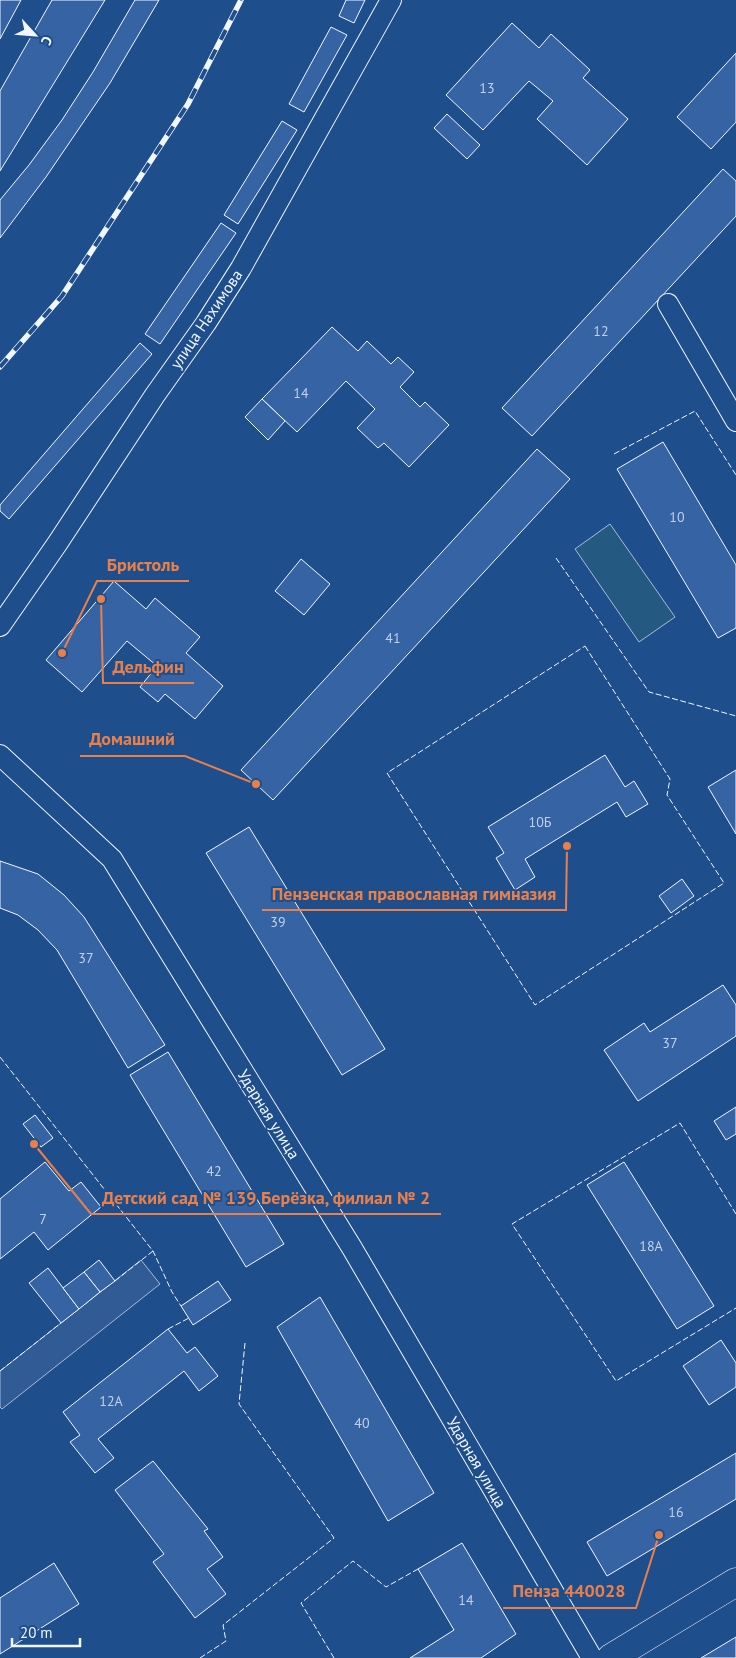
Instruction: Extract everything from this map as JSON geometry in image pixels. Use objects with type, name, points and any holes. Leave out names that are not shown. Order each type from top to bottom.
[{"type":"main road","points":[[611,1658],[736,1582]]},
{"type":"street","name":"улица Нахимова","points":[[0,626],[57,544],[155,395],[206,323],[241,268],[391,0]]},
{"type":"street","points":[[668,304],[736,421]]},
{"type":"street","name":"Ударная улица","points":[[0,755],[112,859],[352,1248],[592,1658]]},
{"type":"shaded area","points":[[610,524],[675,617],[639,642],[575,549]]},
{"type":"shaded area","points":[[141,1260],[160,1284],[2,1409],[0,1407],[0,1371]]},
{"type":"building","points":[[0,0],[21,0],[0,39]]},
{"type":"building","points":[[52,0],[105,0],[0,171],[0,91]]},
{"type":"building","points":[[135,0],[159,0],[110,83],[46,177],[0,238],[0,200],[62,120],[93,72]]},
{"type":"building","points":[[346,0],[365,0],[354,23],[339,16]]},
{"type":"building","points":[[512,23],[539,48],[551,34],[590,70],[583,78],[628,119],[587,165],[537,119],[553,101],[529,81],[483,130],[446,95]]},
{"type":"building","points":[[331,27],[347,35],[304,112],[289,104]]},
{"type":"building","points":[[736,53],[736,122],[711,149],[677,117]]},
{"type":"building","points":[[447,114],[480,145],[467,159],[434,128]]},
{"type":"building","points":[[282,121],[297,130],[238,224],[224,215]]},
{"type":"building","points":[[723,169],[736,181],[736,216],[532,436],[502,408]]},
{"type":"building","points":[[221,223],[236,233],[160,344],[145,334]]},
{"type":"building","points":[[332,327],[358,351],[367,341],[391,364],[398,357],[414,372],[400,387],[420,407],[425,402],[449,425],[409,467],[384,443],[378,448],[357,428],[375,409],[346,381],[297,432],[262,399]]},
{"type":"building","points":[[140,343],[152,354],[9,519],[0,511],[0,505]]},
{"type":"building","points":[[262,399],[285,421],[268,440],[245,417]]},
{"type":"building","points":[[663,442],[736,565],[736,628],[718,638],[617,469]]},
{"type":"building","points":[[537,449],[570,479],[273,800],[241,770]]},
{"type":"building","points":[[301,559],[330,584],[304,615],[275,591]]},
{"type":"building","points":[[114,581],[146,609],[155,598],[200,637],[186,653],[223,686],[195,719],[165,694],[158,702],[140,687],[157,666],[127,641],[82,692],[46,660]]},
{"type":"building","points":[[605,755],[625,787],[634,781],[648,804],[626,817],[617,802],[525,859],[535,877],[515,890],[496,858],[504,853],[488,827]]},
{"type":"building","points":[[736,770],[736,834],[708,787]]},
{"type":"building","points":[[249,827],[385,1049],[342,1075],[206,853]]},
{"type":"building","points":[[0,861],[38,874],[64,895],[84,917],[165,1045],[128,1068],[57,950],[38,930],[18,915],[0,908]]},
{"type":"building","points":[[682,879],[694,896],[671,913],[659,896]]},
{"type":"building","points":[[723,985],[736,1005],[736,1036],[638,1101],[604,1050],[644,1023],[650,1032]]},
{"type":"building","points":[[168,1052],[284,1244],[246,1267],[130,1075]]},
{"type":"building","points":[[736,1107],[736,1134],[726,1140],[714,1121]]},
{"type":"building","points":[[35,1115],[53,1138],[41,1147],[23,1124]]},
{"type":"building","points":[[45,1162],[69,1191],[81,1182],[101,1207],[48,1250],[34,1232],[0,1259],[0,1199]]},
{"type":"building","points":[[624,1162],[714,1306],[677,1329],[587,1185]]},
{"type":"building","points":[[99,1260],[115,1281],[100,1292],[84,1272]]},
{"type":"building","points":[[48,1268],[79,1309],[61,1323],[29,1283]]},
{"type":"building","points":[[84,1272],[100,1292],[79,1309],[63,1288]]},
{"type":"building","points":[[218,1281],[231,1300],[193,1325],[181,1306]]},
{"type":"building","points":[[320,1297],[434,1493],[388,1521],[277,1327]]},
{"type":"building","points":[[168,1329],[187,1353],[195,1347],[218,1376],[199,1391],[184,1371],[98,1439],[114,1458],[95,1473],[70,1442],[80,1435],[63,1412]]},
{"type":"building","points":[[721,1340],[736,1363],[736,1387],[709,1405],[683,1366]]},
{"type":"building","points":[[736,1453],[736,1499],[607,1576],[587,1542]]},
{"type":"building","points":[[153,1461],[208,1529],[204,1531],[223,1557],[207,1569],[226,1594],[195,1618],[153,1562],[164,1554],[115,1490]]},
{"type":"building","points":[[462,1543],[516,1634],[481,1658],[410,1658],[454,1630],[418,1569]]},
{"type":"building","points":[[54,1563],[79,1604],[0,1654],[0,1598]]},
{"type":"building","points":[[736,1637],[736,1658],[701,1658]]},
{"type":"railway","points":[[0,367],[62,296],[188,104],[241,0]]},
{"type":"fence","points":[[614,454],[695,411],[736,475]]},
{"type":"fence","points":[[556,558],[649,692],[736,716]]},
{"type":"fence","points":[[585,646],[670,779],[667,795],[724,883],[535,1005],[387,773],[585,646]]},
{"type":"fence","points":[[0,1057],[153,1251],[172,1292],[181,1306]]},
{"type":"fence","points":[[736,1214],[680,1123],[512,1224],[616,1381],[736,1308]]},
{"type":"fence","points":[[115,1281],[153,1251]]},
{"type":"fence","points":[[168,1329],[189,1318]]},
{"type":"fence","points":[[0,1371],[61,1323]]},
{"type":"fence","points":[[200,1658],[226,1641],[223,1625],[334,1538],[239,1404],[245,1343]]},
{"type":"fence","points":[[334,1658],[301,1603],[353,1561],[386,1587],[418,1569]]},
{"type":"place","name":"Дельфин","points":[[101,599]]},
{"type":"place","name":"Бристоль","points":[[62,653]]},
{"type":"place","name":"Домашний","points":[[256,784]]},
{"type":"place","name":"Пензенская православная гимназия","points":[[567,846]]},
{"type":"place","name":"Детский сад № 139 Берёзка, филиал № 2","points":[[34,1144]]},
{"type":"place","name":"Пенза 440028","points":[[659,1535]]}]
